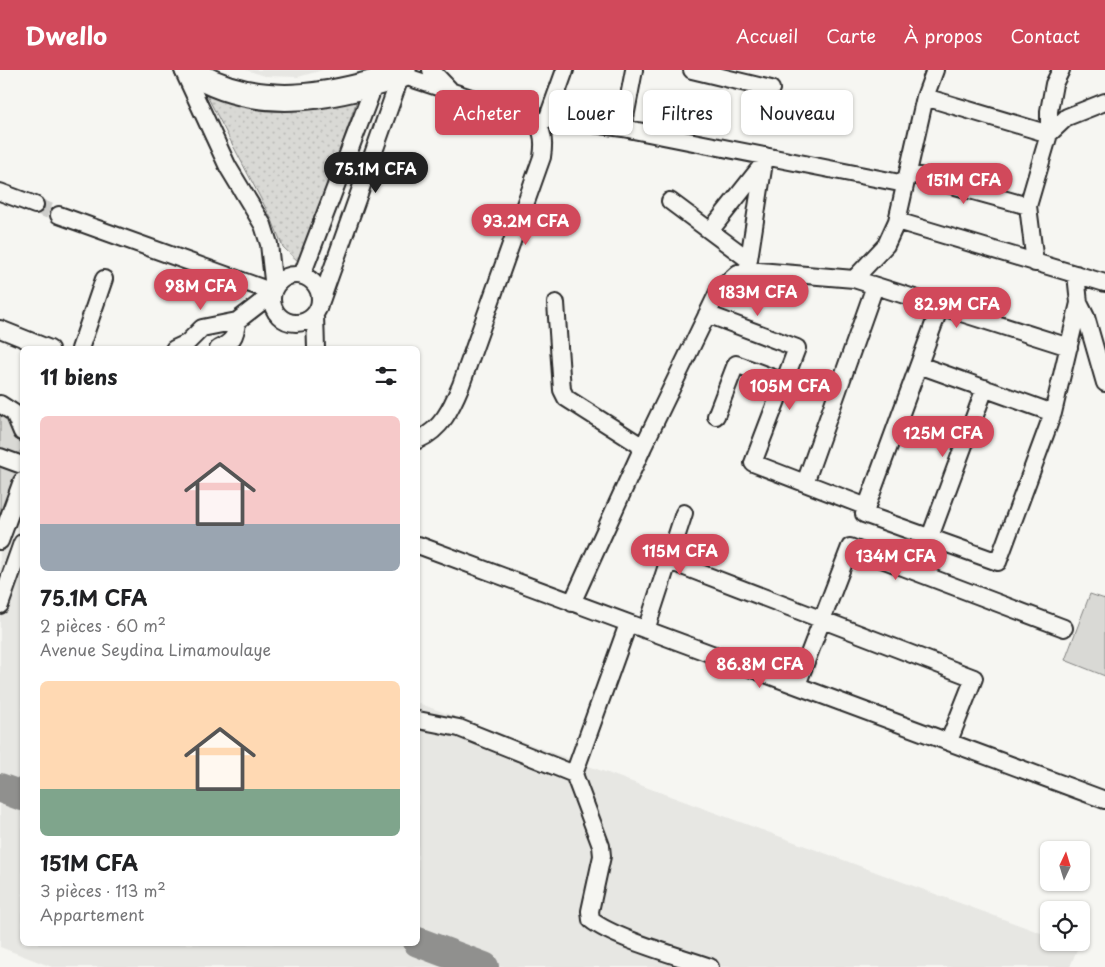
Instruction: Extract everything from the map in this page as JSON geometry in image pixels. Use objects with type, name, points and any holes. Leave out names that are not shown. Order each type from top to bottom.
[{"type":"highway","points":[[198,73],[245,94],[271,99],[320,95],[384,74]]},
{"type":"street","points":[[183,70],[228,167],[263,225],[269,244],[275,310],[286,321],[302,323],[318,308],[384,74]]},
{"type":"street","points":[[431,70],[442,84],[450,90]]},
{"type":"street","points":[[420,439],[433,432],[444,421],[461,385],[542,156],[544,141],[541,120],[565,70]]},
{"type":"street","points":[[630,90],[634,70]]},
{"type":"street","points":[[692,70],[716,73],[771,89]]},
{"type":"street","points":[[854,279],[886,245],[897,221],[925,98],[935,70]]},
{"type":"street","points":[[1035,263],[1028,206],[1049,134],[1054,84],[1061,70]]},
{"type":"street","points":[[302,275],[384,74]]},
{"type":"street","points":[[384,74],[443,90]]},
{"type":"street","points":[[925,98],[1049,134]]},
{"type":"street","points":[[1049,134],[1066,117],[1105,102]]},
{"type":"street","points":[[541,120],[549,119]]},
{"type":"street","points":[[633,130],[765,160],[907,179],[1028,206]]},
{"type":"street","points":[[710,231],[765,160]]},
{"type":"street","points":[[572,603],[643,447],[719,290],[748,266],[765,160]]},
{"type":"street","points":[[0,192],[35,205]]},
{"type":"street","points":[[670,201],[710,231],[748,266],[760,271],[854,279],[1069,347]]},
{"type":"street","points":[[59,215],[273,292]]},
{"type":"street","points":[[897,221],[1105,283]]},
{"type":"street","points":[[940,307],[864,514],[998,562],[1053,413],[1079,303],[1076,274]]},
{"type":"street","points":[[180,346],[187,343],[202,328],[237,321],[273,292],[283,278],[302,275],[316,285],[318,308],[316,346]]},
{"type":"street","points":[[81,346],[104,280]]},
{"type":"street","points":[[805,483],[875,286]]},
{"type":"street","points":[[556,303],[562,390],[566,398],[643,447]]},
{"type":"street","points":[[1079,303],[1086,318],[1105,383]]},
{"type":"street","points":[[708,314],[797,348],[753,463],[867,507]]},
{"type":"street","points":[[224,346],[235,337],[237,321]]},
{"type":"street","points":[[0,329],[42,346]]},
{"type":"street","points":[[716,416],[736,364],[784,382]]},
{"type":"street","points":[[919,365],[1053,413]]},
{"type":"street","points":[[930,537],[985,388]]},
{"type":"street","points":[[12,410],[20,428]]},
{"type":"street","points":[[0,457],[20,464]]},
{"type":"street","points":[[0,541],[20,486]]},
{"type":"street","points":[[646,630],[684,513]]},
{"type":"street","points":[[420,545],[1105,800]]},
{"type":"street","points":[[796,685],[850,547],[1064,628]]},
{"type":"street","points":[[0,604],[10,582],[20,550]]},
{"type":"street","points":[[669,561],[974,678],[948,741]]},
{"type":"street","points":[[628,624],[574,774],[601,846],[602,856],[590,911],[591,920],[599,926],[710,967]]},
{"type":"street","points":[[420,720],[464,730],[574,774]]},
{"type":"shaded area","points":[[246,70],[323,70],[298,77],[265,76]]},
{"type":"shaded area","points":[[205,92],[238,104],[268,109],[298,108],[358,97],[301,264],[283,247],[272,220]]},
{"type":"shaded area","points":[[0,410],[8,417],[20,441],[20,451],[17,455],[0,451]]},
{"type":"shaded area","points":[[0,464],[19,471],[0,524]]},
{"type":"shaded area","points":[[0,546],[20,553],[20,946],[420,946],[420,704],[1040,933],[1040,951],[1076,951],[1070,967],[52,967],[0,947]]},
{"type":"shaded area","points":[[1090,594],[1105,599],[1105,676],[1065,660]]},
{"type":"taxiway","points":[[0,788],[20,795]]},
{"type":"taxiway","points":[[420,943],[484,967]]},
{"type":"tunnel","points":[[35,205],[59,215]]}]
